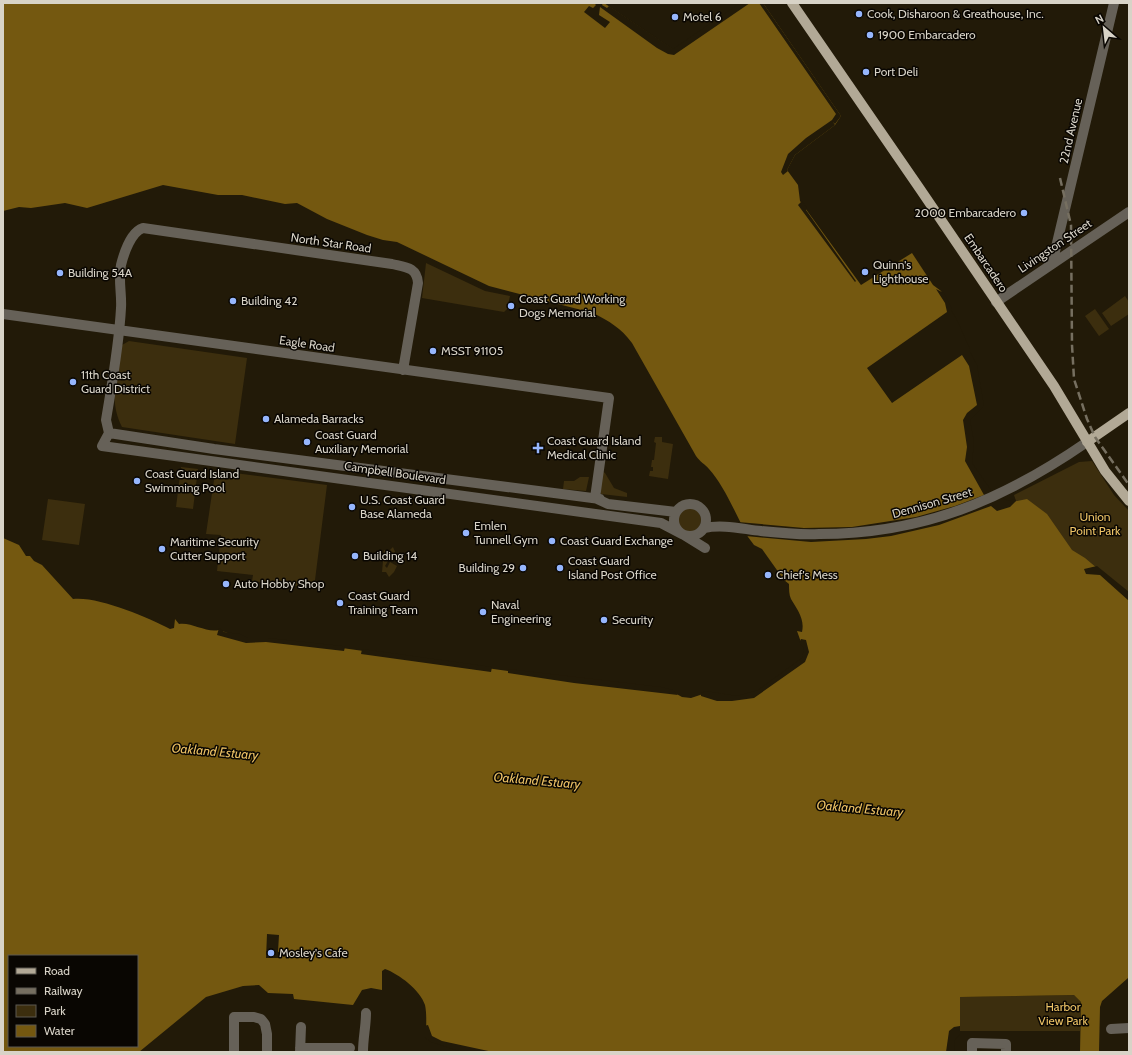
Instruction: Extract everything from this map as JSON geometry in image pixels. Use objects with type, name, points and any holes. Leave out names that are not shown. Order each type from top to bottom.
[{"type":"main road","name":"Embarcadero","points":[[792,3],[1054,386],[1105,471],[1129,500]]},
{"type":"main road","name":"Dennison Street","points":[[1087,442],[1129,413]]},
{"type":"street","name":"22nd Avenue","points":[[1052,264],[1114,3]]},
{"type":"street","name":"Livingston Street","points":[[996,302],[1129,212]]},
{"type":"street","name":"North Star Road","points":[[118,332],[122,306],[119,283],[122,264],[132,236],[137,230],[144,228],[392,264],[412,269],[416,273],[418,283],[403,370]]},
{"type":"street","name":"Eagle Road","points":[[3,314],[114,328],[118,332],[609,398],[595,498]]},
{"type":"street","points":[[109,433],[106,420],[118,332]]},
{"type":"street","name":"Campbell Boulevard","points":[[678,510],[214,449],[109,433],[102,446],[661,522],[705,548],[700,536],[704,529]]},
{"type":"street","name":"Dennison Street","points":[[704,529],[718,525],[792,534],[819,534],[873,531],[912,524],[951,513],[999,495],[1022,484],[1087,442]]},
{"type":"street","points":[[705,513],[706,523],[704,529],[696,535],[682,534],[678,531],[674,522],[678,510],[688,504],[698,506],[718,525]]},
{"type":"street","points":[[363,1052],[363,1033],[366,1026],[366,1013]]},
{"type":"street","points":[[234,1052],[234,1017],[249,1016],[261,1019],[264,1024],[267,1034],[267,1052]]},
{"type":"street","points":[[300,1028],[300,1050],[350,1048]]},
{"type":"street","points":[[1111,1029],[1129,1028]]},
{"type":"street","points":[[972,1052],[972,1043],[1006,1044],[1006,1052]]},
{"type":"green space","points":[[426,263],[485,291],[510,296],[507,309],[504,312],[422,298]]},
{"type":"green space","points":[[1125,296],[1129,302],[1129,314],[1111,326],[1102,313]]},
{"type":"green space","points":[[1095,309],[1109,329],[1099,336],[1085,316]]},
{"type":"green space","points":[[129,341],[247,358],[235,444],[122,427],[115,407],[115,387],[122,345]]},
{"type":"green space","points":[[655,437],[662,437],[662,442],[673,444],[668,479],[649,476],[650,471],[653,471],[653,467],[651,467],[652,460],[654,460],[656,443],[654,442]]},
{"type":"green space","name":"Union Point Park","points":[[1092,461],[1114,495],[1129,511],[1129,595],[1010,507],[1016,501],[1014,495],[1079,462]]},
{"type":"green space","points":[[181,467],[198,469],[193,509],[176,507]]},
{"type":"green space","points":[[219,471],[327,485],[314,588],[252,581],[253,575],[217,571],[221,535],[206,534],[215,473]]},
{"type":"green space","points":[[602,471],[605,473],[614,488],[627,493],[627,497],[601,494]]},
{"type":"green space","points":[[580,477],[589,477],[586,491],[563,489],[564,481],[574,481]]},
{"type":"green space","points":[[48,499],[85,504],[79,545],[42,540]]},
{"type":"green space","points":[[689,508],[698,511],[701,520],[698,529],[689,532],[680,529],[677,520],[680,511]]},
{"type":"green space","points":[[393,547],[398,559],[388,561],[385,566],[387,568],[390,562],[397,566],[389,577],[386,572],[382,572],[384,550],[389,551]]},
{"type":"green space","name":"Harbor View Park","points":[[1074,995],[1081,1002],[1080,1031],[960,1031],[960,997]]},
{"type":"water","name":"Oakland Estuary","points":[[3,3],[604,3],[675,51],[743,3],[763,3],[841,116],[835,125],[795,155],[787,170],[798,185],[800,201],[861,285],[912,253],[933,285],[941,291],[975,365],[982,406],[968,419],[970,464],[991,494],[1007,503],[1027,499],[1047,514],[1072,550],[1085,558],[1129,595],[1129,971],[1128,978],[1102,1001],[1100,1007],[1099,1052],[1080,1052],[1081,1002],[1074,995],[960,997],[960,1031],[953,1039],[953,1052],[468,1052],[426,1037],[425,1005],[419,994],[408,983],[391,971],[385,969],[382,971],[382,990],[371,988],[362,990],[353,1005],[294,999],[293,994],[268,993],[259,985],[243,986],[206,997],[139,1052],[3,1052],[3,538],[19,545],[26,556],[30,556],[34,561],[42,565],[73,599],[95,601],[122,608],[170,629],[174,628],[175,619],[179,624],[214,631],[219,630],[248,640],[268,640],[342,648],[508,671],[661,689],[673,692],[682,697],[691,698],[706,693],[730,698],[759,692],[804,659],[807,647],[802,645],[797,631],[802,632],[803,627],[800,614],[790,597],[789,584],[784,580],[762,549],[754,545],[748,537],[720,484],[709,469],[696,456],[632,343],[619,329],[599,316],[593,313],[489,286],[397,242],[383,240],[367,235],[327,219],[297,203],[285,204],[242,195],[218,195],[163,185],[87,208],[65,203],[31,208],[19,207],[3,211]]},
{"type":"pier","points":[[594,3],[603,3],[602,5],[607,8],[609,6],[673,49],[740,3],[750,3],[674,55],[668,54],[657,48],[600,7],[599,15],[610,22],[605,28],[584,12],[589,6],[593,8],[596,5]]},
{"type":"pier","points":[[759,3],[763,3],[841,116],[835,124],[833,122],[835,125],[795,155],[787,170],[788,171],[783,175],[781,172],[788,154],[806,138],[832,120],[836,114]]},
{"type":"pier","points":[[802,201],[807,208],[806,210],[856,281],[855,282],[798,205]]},
{"type":"pier","points":[[936,289],[944,293],[977,365],[984,406],[970,420],[974,442],[972,463],[993,493],[1008,501],[1015,499],[1016,501],[1010,507],[997,511],[991,506],[939,525],[891,536],[811,542],[746,536],[738,522],[804,528],[852,527],[916,517],[955,506],[984,495],[965,461],[967,447],[963,420],[967,413],[977,405],[969,366],[962,355],[892,403],[867,368],[947,312],[945,303]]},
{"type":"pier","points":[[1097,566],[1129,592],[1129,601],[1100,575],[1086,574],[1084,569]]},
{"type":"pier","points":[[219,628],[224,632],[240,634],[248,638],[268,638],[345,647],[344,651],[266,642],[246,643],[217,635]]},
{"type":"pier","points":[[801,639],[806,640],[809,652],[805,662],[754,698],[732,701],[717,701],[701,696],[701,693],[706,691],[737,696],[758,690],[802,658],[804,648],[799,643]]},
{"type":"pier","points":[[362,649],[492,667],[491,672],[361,654]]},
{"type":"pier","points":[[508,669],[661,687],[673,690],[678,695],[574,683],[508,673]]},
{"type":"pier","points":[[267,934],[279,935],[278,952],[281,952],[280,958],[266,958]]},
{"type":"pier","points":[[428,1025],[432,1036],[442,1041],[493,1052],[462,1052],[431,1042],[424,1037],[424,1026]]},
{"type":"pier","points":[[960,1026],[960,1034],[955,1040],[954,1052],[946,1052],[949,1031],[954,1027]]},
{"type":"railway","points":[[1060,178],[1071,225],[1072,345],[1074,379],[1087,419],[1095,437],[1129,485]]},
{"type":"place","name":"Cook, Disharoon & Greathouse, Inc.","points":[[859,14]]},
{"type":"place","name":"Motel 6","points":[[675,17]]},
{"type":"place","name":"1900 Embarcadero","points":[[870,35]]},
{"type":"place","name":"Port Deli","points":[[866,72]]},
{"type":"place","name":"2000 Embarcadero","points":[[1024,213]]},
{"type":"place","name":"Quinn's Lighthouse","points":[[865,272]]},
{"type":"place","name":"Building 54A","points":[[60,273]]},
{"type":"place","name":"Building 42","points":[[233,301]]},
{"type":"place","name":"Coast Guard Working Dogs Memorial","points":[[511,306]]},
{"type":"place","name":"MSST 91105","points":[[433,351]]},
{"type":"place","name":"11th Coast Guard District","points":[[73,382]]},
{"type":"place","name":"Alameda Barracks","points":[[266,419]]},
{"type":"place","name":"Coast Guard Auxiliary Memorial","points":[[307,442]]},
{"type":"place","name":"Coast Guard Island Medical Clinic","points":[[538,448]]},
{"type":"place","name":"Coast Guard Island Swimming Pool","points":[[137,481]]},
{"type":"place","name":"U.S. Coast Guard Base Alameda","points":[[352,507]]},
{"type":"place","name":"Emlen Tunnell Gym","points":[[466,533]]},
{"type":"place","name":"Coast Guard Exchange","points":[[552,541]]},
{"type":"place","name":"Maritime Security Cutter Support","points":[[162,549]]},
{"type":"place","name":"Building 14","points":[[355,556]]},
{"type":"place","name":"Building 29","points":[[523,568]]},
{"type":"place","name":"Coast Guard Island Post Office","points":[[560,568]]},
{"type":"place","name":"Chief's Mess","points":[[768,575]]},
{"type":"place","name":"Auto Hobby Shop","points":[[226,584]]},
{"type":"place","name":"Coast Guard Training Team","points":[[340,603]]},
{"type":"place","name":"Naval Engineering","points":[[483,612]]},
{"type":"place","name":"Security","points":[[604,620]]},
{"type":"place","name":"Mosley's Cafe","points":[[271,953]]}]
